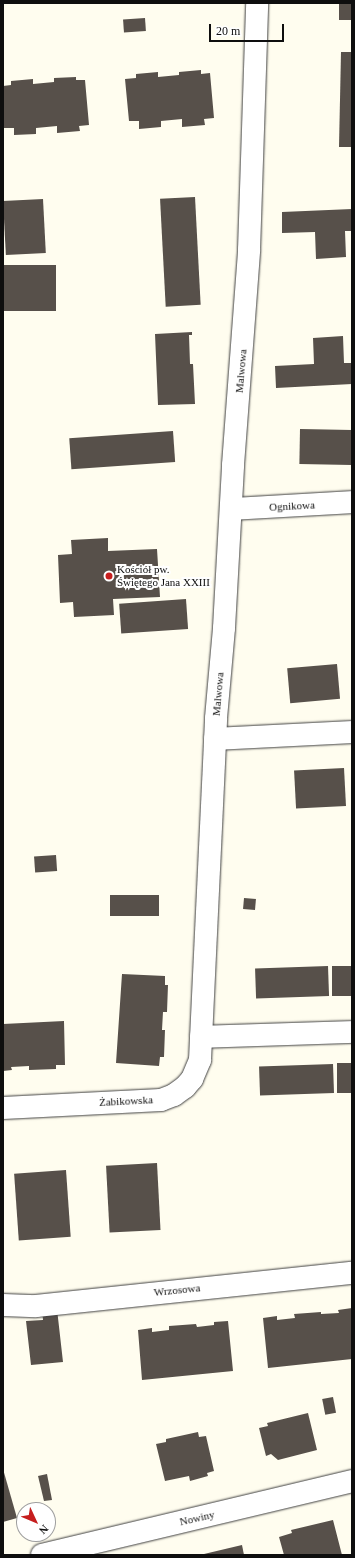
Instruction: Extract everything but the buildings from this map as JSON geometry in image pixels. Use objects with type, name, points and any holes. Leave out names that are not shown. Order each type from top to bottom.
[{"type":"street","name":"Malwowa","points":[[201,1037],[215,739],[232,509],[233,465],[249,242],[257,3]]},
{"type":"street","name":"Ognikowa","points":[[232,509],[352,502]]},
{"type":"street","points":[[215,739],[352,732]]},
{"type":"street","points":[[201,1037],[352,1032]]},
{"type":"street","name":"Żabikowska","points":[[3,1108],[161,1100],[174,1095],[192,1079],[200,1060],[201,1037]]},
{"type":"street","name":"Wrzosowa","points":[[3,1305],[36,1306],[352,1273]]},
{"type":"street","name":"Nowiny","points":[[42,1555],[352,1481]]},
{"type":"place","name":"Kościół pw. Świętego Jana XXIII","points":[[109,576]]}]
